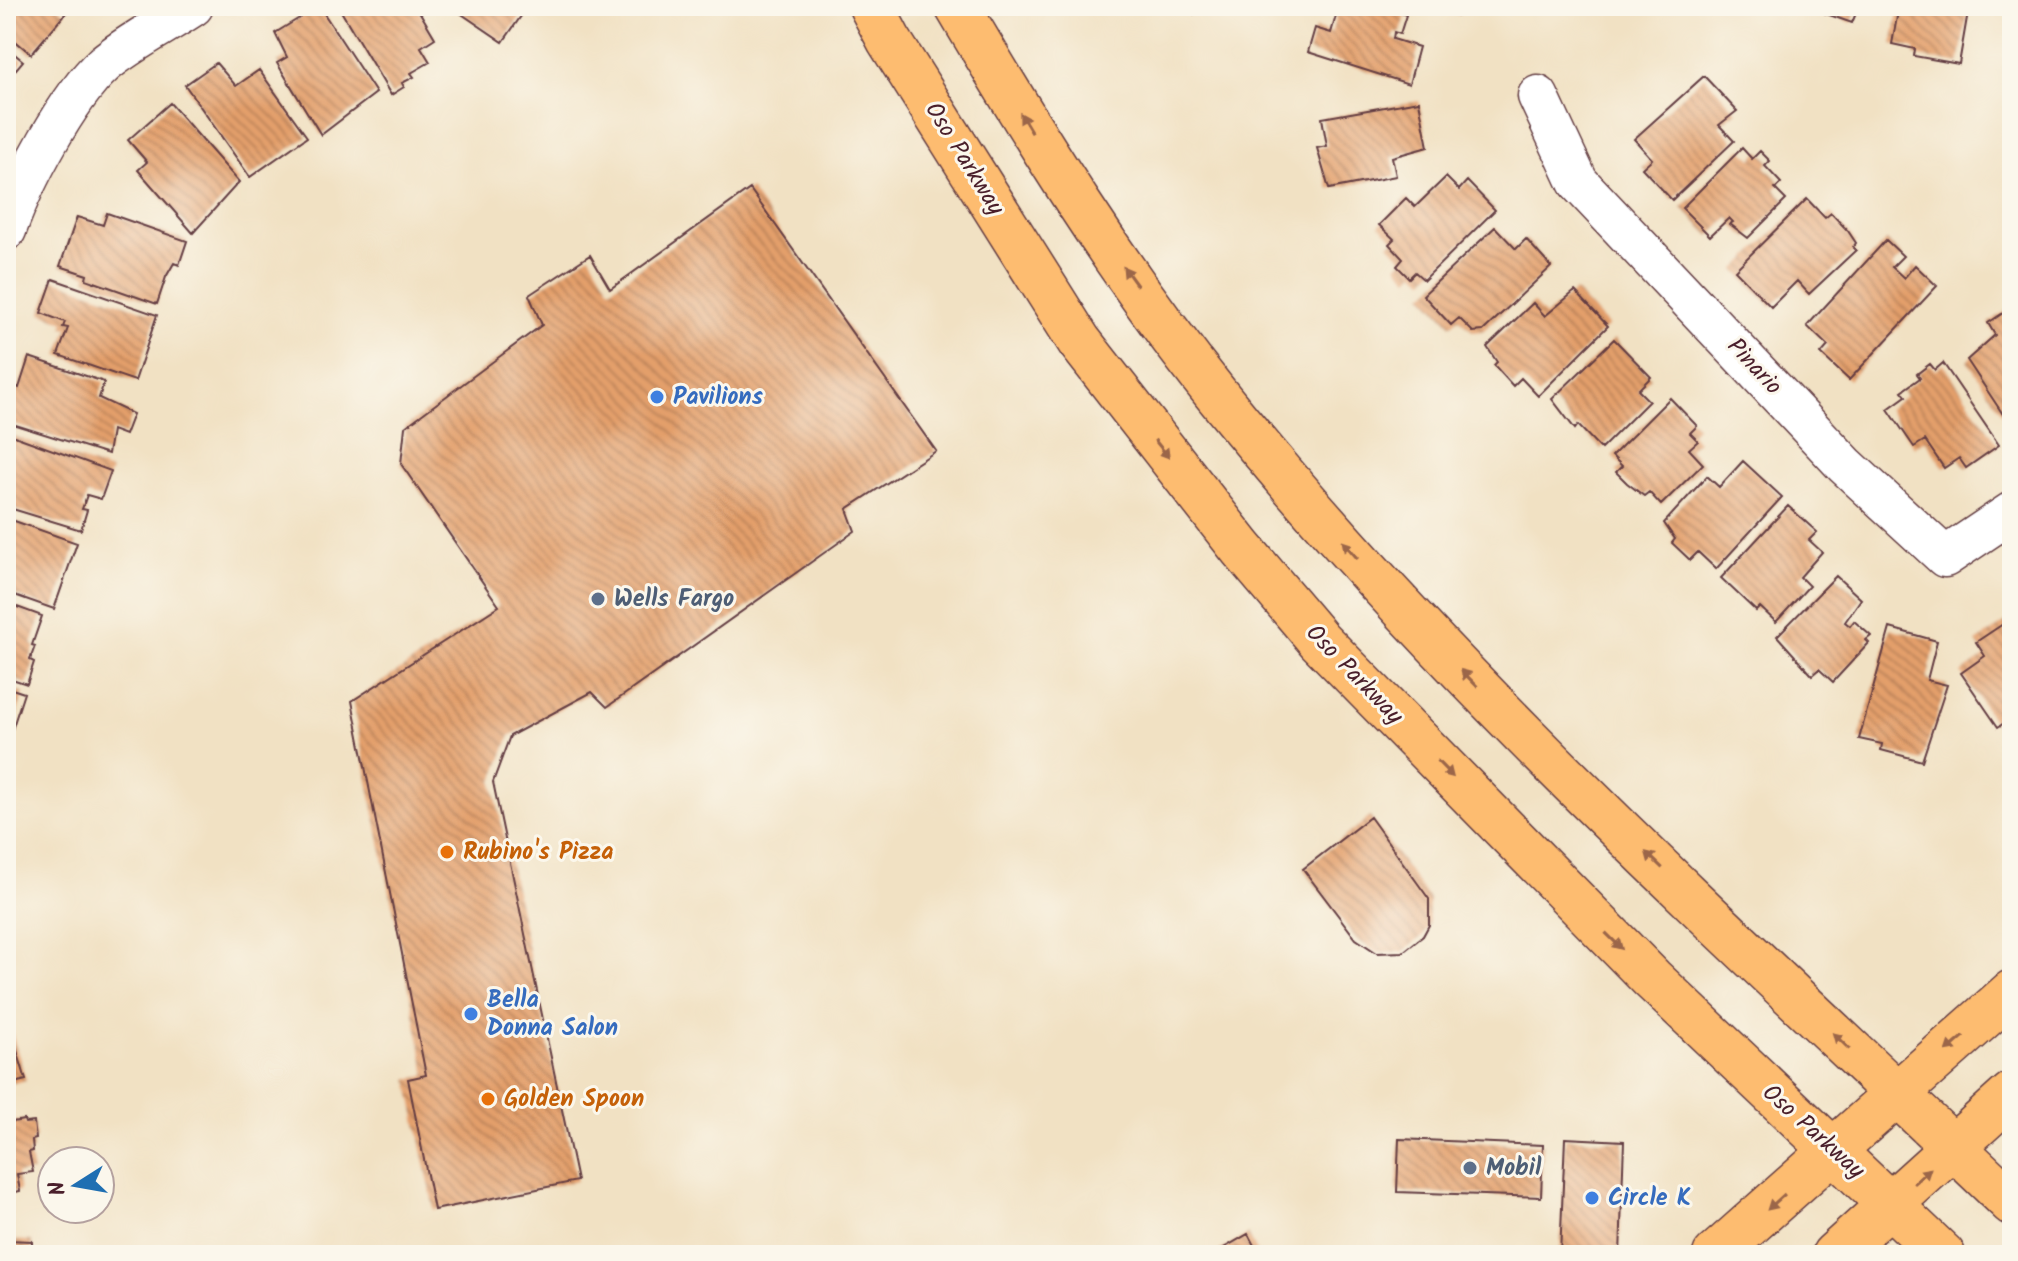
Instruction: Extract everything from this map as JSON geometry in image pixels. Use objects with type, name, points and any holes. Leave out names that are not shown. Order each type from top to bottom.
[{"type":"main road","name":"Oso Parkway","points":[[871,6],[889,40],[1079,341],[1241,548],[1319,640],[1558,886],[1783,1107],[1835,1151],[1943,1255]]},
{"type":"main road","points":[[957,6],[1067,189],[1206,381],[1402,609],[1501,712],[1897,1096],[2012,1203]]},
{"type":"main road","points":[[1715,1255],[2012,992]]},
{"type":"main road","points":[[1834,1255],[2012,1094]]},
{"type":"street","points":[[6,230],[19,194],[58,126],[104,65],[193,6]]},
{"type":"street","name":"Pinario","points":[[1538,96],[1578,182],[1845,465],[1945,557],[2012,512]]},
{"type":"building","points":[[6,6],[58,6],[66,13],[31,54],[6,33]]},
{"type":"building","points":[[319,6],[376,93],[321,135],[277,63],[287,57],[275,33]]},
{"type":"building","points":[[338,6],[416,6],[435,38],[421,47],[430,62],[411,73],[414,77],[402,83],[404,87],[391,95]]},
{"type":"building","points":[[450,6],[528,6],[503,42]]},
{"type":"building","points":[[1188,6],[1205,6],[1194,14]]},
{"type":"building","points":[[1348,6],[1386,6],[1406,15],[1400,34],[1394,32],[1393,39],[1419,47],[1409,84],[1308,52],[1315,28],[1331,33],[1338,9],[1346,11]]},
{"type":"building","points":[[1450,6],[1469,6],[1457,15]]},
{"type":"building","points":[[1804,6],[1859,6],[1852,23]]},
{"type":"building","points":[[1899,6],[1969,6],[1959,64],[1914,56],[1915,49],[1892,44]]},
{"type":"building","points":[[2008,6],[2012,6],[2012,65],[2009,65]]},
{"type":"building","points":[[6,47],[23,61],[6,81]]},
{"type":"building","points":[[216,63],[236,86],[259,70],[307,137],[250,177],[185,85]]},
{"type":"building","points":[[1704,76],[1737,111],[1719,125],[1734,141],[1672,200],[1642,168],[1652,159],[1634,139]]},
{"type":"building","points":[[1419,101],[1428,147],[1392,157],[1396,176],[1329,189],[1317,148],[1327,146],[1322,118]]},
{"type":"building","points":[[170,103],[239,182],[193,233],[138,170],[147,162],[128,140]]},
{"type":"building","points":[[1742,148],[1752,159],[1760,151],[1770,161],[1765,166],[1781,183],[1775,189],[1786,200],[1748,238],[1730,224],[1733,222],[1729,218],[1710,236],[1682,208]]},
{"type":"building","points":[[1446,177],[1459,190],[1467,181],[1495,210],[1424,280],[1415,272],[1409,278],[1397,266],[1403,259],[1389,244],[1394,239],[1379,225],[1406,198],[1415,207]]},
{"type":"building","points":[[750,189],[936,451],[847,509],[855,531],[607,707],[592,692],[510,736],[493,782],[577,1181],[434,1210],[408,1079],[426,1075],[352,701],[499,606],[401,464],[405,427],[542,325],[529,295],[590,255],[610,289]]},
{"type":"building","points":[[1807,199],[1825,218],[1831,213],[1848,231],[1856,243],[1853,247],[1856,250],[1809,294],[1797,281],[1771,307],[1735,270]]},
{"type":"building","points":[[107,213],[187,241],[179,265],[174,263],[166,277],[157,304],[86,279],[87,275],[60,266],[77,217],[103,225]]},
{"type":"building","points":[[1495,227],[1516,249],[1526,239],[1551,267],[1483,331],[1473,332],[1459,318],[1451,325],[1423,295]]},
{"type":"building","points":[[1886,240],[1903,256],[1892,267],[1904,278],[1915,265],[1937,286],[1849,380],[1821,354],[1828,346],[1807,326]]},
{"type":"building","points":[[53,279],[157,315],[135,381],[58,355],[68,328],[63,327],[65,322],[41,313]]},
{"type":"building","points":[[1575,291],[1608,326],[1538,396],[1521,378],[1513,386],[1494,365],[1497,362],[1487,347],[1533,303],[1545,316]]},
{"type":"building","points":[[2012,307],[2012,428],[1967,360],[1995,335],[1988,323]]},
{"type":"building","points":[[1614,339],[1651,377],[1638,390],[1649,401],[1601,449],[1578,425],[1575,429],[1552,399]]},
{"type":"building","points":[[29,357],[104,382],[99,398],[133,414],[125,435],[112,430],[108,454],[6,422],[6,408],[14,386],[19,388]]},
{"type":"building","points":[[1943,363],[1999,445],[1966,468],[1959,458],[1944,468],[1925,440],[1914,447],[1888,409],[1906,396],[1902,391],[1920,378],[1917,374],[1930,364],[1935,370]]},
{"type":"building","points":[[1670,398],[1697,426],[1690,433],[1698,441],[1689,449],[1703,464],[1661,505],[1649,492],[1644,496],[1616,472],[1622,466],[1612,456]]},
{"type":"building","points":[[6,433],[111,471],[101,499],[87,495],[82,509],[87,510],[81,530],[6,507]]},
{"type":"building","points":[[1743,461],[1782,497],[1716,569],[1698,552],[1690,560],[1672,543],[1675,539],[1664,523],[1707,476],[1719,487]]},
{"type":"building","points":[[1788,506],[1817,532],[1809,540],[1822,552],[1800,577],[1809,586],[1776,622],[1760,607],[1756,611],[1721,578]]},
{"type":"building","points":[[6,518],[77,543],[54,609],[6,592]]},
{"type":"building","points":[[1836,576],[1861,599],[1845,622],[1850,626],[1854,621],[1871,636],[1866,640],[1869,643],[1833,682],[1819,669],[1812,675],[1777,636]]},
{"type":"building","points":[[6,603],[42,616],[32,645],[35,646],[30,660],[34,662],[27,684],[6,677]]},
{"type":"building","points":[[2009,620],[2012,624],[2012,718],[1998,727],[1961,673],[1985,656],[1976,642]]},
{"type":"building","points":[[1890,628],[1937,641],[1927,680],[1947,685],[1922,761],[1881,750],[1882,744],[1859,739]]},
{"type":"building","points":[[6,687],[24,693],[7,745],[6,745]]},
{"type":"building","points":[[1370,817],[1429,899],[1429,925],[1423,936],[1403,952],[1377,953],[1356,939],[1303,869]]},
{"type":"building","points":[[6,1014],[26,1080],[6,1085]]},
{"type":"building","points":[[24,1120],[25,1123],[34,1122],[36,1139],[32,1140],[33,1151],[29,1152],[33,1172],[17,1174],[20,1191],[6,1194],[6,1123]]},
{"type":"building","name":"Circle K","points":[[1565,1138],[1624,1141],[1620,1255],[1560,1255]]},
{"type":"building","name":"Mobil","points":[[1399,1139],[1543,1145],[1541,1197],[1397,1192]]},
{"type":"building","points":[[1248,1234],[1259,1255],[1212,1255]]},
{"type":"building","points":[[6,1240],[32,1241],[32,1255],[6,1255]]},
{"type":"place","name":"Pavilions","points":[[657,397]]},
{"type":"place","name":"Wells Fargo","points":[[598,599]]},
{"type":"place","name":"Rubino's Pizza","points":[[447,852]]},
{"type":"place","name":"Bella Donna Salon","points":[[471,1014]]},
{"type":"place","name":"Golden Spoon","points":[[488,1099]]},
{"type":"place","name":"Mobil","points":[[1470,1168]]},
{"type":"place","name":"Circle K","points":[[1592,1198]]}]
